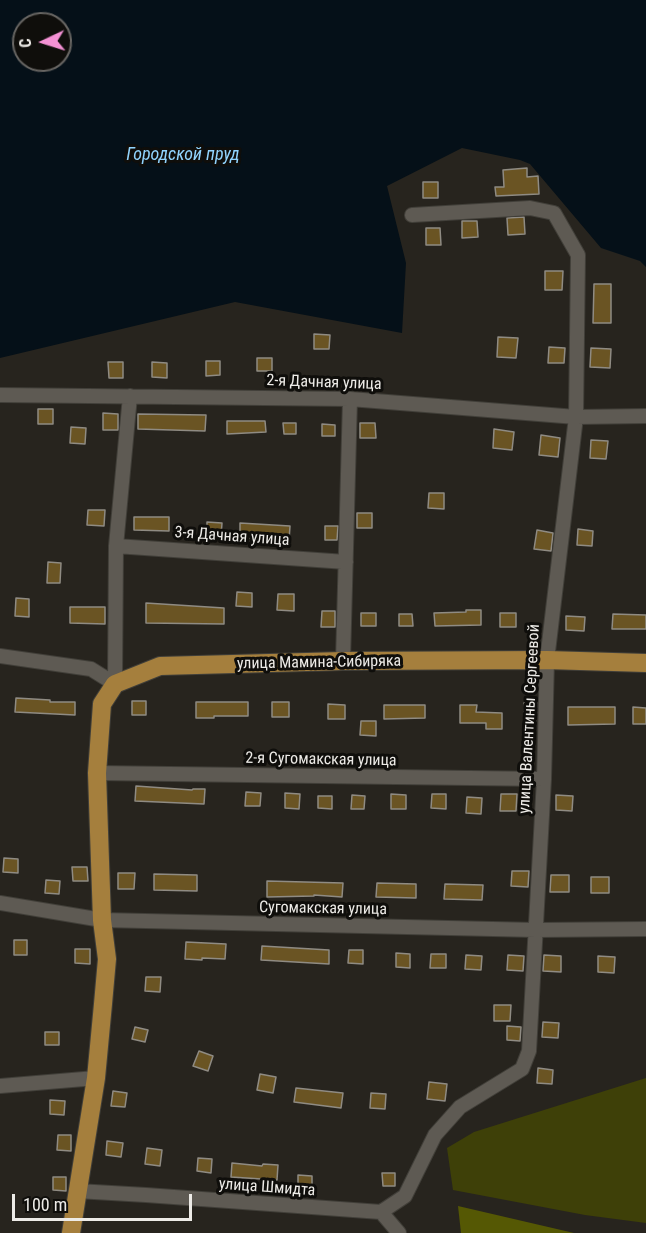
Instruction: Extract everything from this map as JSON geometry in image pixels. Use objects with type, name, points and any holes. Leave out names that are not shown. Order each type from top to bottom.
[{"type":"main road","name":"улица Мамина-Сибиряка","points":[[115,684],[160,666],[343,661],[547,660],[646,663]]},
{"type":"main road","points":[[71,1233],[96,1078],[106,959],[102,920],[96,773],[102,704],[115,684]]},
{"type":"street","name":"улица Валентины Сергеевой","points":[[381,1212],[405,1196],[435,1135],[460,1107],[522,1069],[529,1051],[544,780],[547,660],[576,417],[578,255],[554,213],[530,208],[412,215]]},
{"type":"street","name":"2-я Дачная улица","points":[[0,395],[350,399],[576,417],[646,417]]},
{"type":"street","points":[[115,684],[116,546],[130,396]]},
{"type":"street","points":[[343,661],[350,399]]},
{"type":"street","name":"3-я Дачная улица","points":[[116,546],[346,562]]},
{"type":"street","points":[[0,656],[91,669],[115,684]]},
{"type":"street","name":"2-я Сугомакская улица","points":[[96,773],[544,780]]},
{"type":"street","name":"Сугомакская улица","points":[[0,903],[102,920],[536,930],[646,929]]},
{"type":"street","points":[[0,1086],[96,1078]]},
{"type":"street","name":"улица Шмидта","points":[[77,1191],[381,1212]]},
{"type":"street","points":[[381,1212],[399,1233]]},
{"type":"shaded area","points":[[646,1078],[646,1223],[585,1215],[453,1190],[447,1148],[474,1132]]},
{"type":"shaded area","points":[[458,1206],[574,1233],[461,1233]]},
{"type":"water","name":"Городской пруд","points":[[0,0],[646,0],[646,267],[640,261],[601,248],[530,164],[462,148],[387,186],[406,263],[402,333],[235,302],[0,358]]},
{"type":"building","points":[[527,168],[527,177],[538,176],[539,194],[496,196],[495,187],[504,187],[503,170]]},
{"type":"building","points":[[423,182],[438,182],[438,198],[423,198]]},
{"type":"building","points":[[524,217],[525,234],[508,235],[507,218]]},
{"type":"building","points":[[462,221],[477,221],[478,237],[462,238]]},
{"type":"building","points":[[426,228],[440,228],[441,245],[426,245]]},
{"type":"building","points":[[545,271],[563,271],[562,290],[545,290]]},
{"type":"building","points":[[594,284],[611,284],[611,323],[593,323]]},
{"type":"building","points":[[314,334],[330,335],[329,349],[314,349]]},
{"type":"building","points":[[498,337],[518,338],[516,358],[497,357]]},
{"type":"building","points":[[549,347],[565,348],[564,363],[548,363]]},
{"type":"building","points":[[591,348],[611,349],[610,368],[590,367]]},
{"type":"building","points":[[257,358],[272,358],[272,371],[257,371]]},
{"type":"building","points":[[206,361],[220,361],[220,375],[206,376]]},
{"type":"building","points":[[108,362],[123,362],[123,378],[109,378]]},
{"type":"building","points":[[152,362],[167,363],[167,378],[152,377]]},
{"type":"building","points":[[38,409],[53,409],[53,424],[38,424]]},
{"type":"building","points":[[103,413],[118,414],[118,430],[103,430]]},
{"type":"building","points":[[138,414],[206,415],[205,431],[138,429]]},
{"type":"building","points":[[227,421],[265,421],[266,432],[227,434]]},
{"type":"building","points":[[283,423],[296,423],[296,434],[284,434]]},
{"type":"building","points":[[360,423],[375,423],[376,438],[360,438]]},
{"type":"building","points":[[322,424],[335,425],[335,436],[322,436]]},
{"type":"building","points":[[71,427],[86,428],[85,444],[70,443]]},
{"type":"building","points":[[494,429],[514,432],[512,450],[493,448]]},
{"type":"building","points":[[541,435],[560,438],[558,457],[539,455]]},
{"type":"building","points":[[591,440],[608,441],[606,459],[590,458]]},
{"type":"building","points":[[429,493],[444,493],[444,509],[428,508]]},
{"type":"building","points":[[88,510],[105,510],[104,526],[87,525]]},
{"type":"building","points":[[357,513],[372,513],[372,528],[357,528]]},
{"type":"building","points":[[134,517],[169,517],[169,531],[134,530]]},
{"type":"building","points":[[207,522],[222,523],[221,537],[207,536]]},
{"type":"building","points":[[240,523],[290,526],[289,541],[240,538]]},
{"type":"building","points":[[325,526],[338,526],[337,540],[325,540]]},
{"type":"building","points":[[578,529],[593,531],[592,546],[577,545]]},
{"type":"building","points":[[537,530],[553,533],[551,551],[534,549]]},
{"type":"building","points":[[48,562],[61,563],[60,583],[47,583]]},
{"type":"building","points":[[237,592],[252,593],[252,607],[236,606]]},
{"type":"building","points":[[278,594],[294,594],[294,611],[277,610]]},
{"type":"building","points":[[16,598],[29,599],[29,617],[15,616]]},
{"type":"building","points":[[146,603],[224,608],[224,624],[146,623]]},
{"type":"building","points":[[70,607],[105,607],[105,624],[70,623]]},
{"type":"building","points":[[466,610],[481,610],[481,625],[435,626],[434,613],[466,612]]},
{"type":"building","points":[[322,611],[335,611],[335,627],[321,627]]},
{"type":"building","points":[[361,613],[376,613],[376,626],[361,626]]},
{"type":"building","points":[[500,613],[516,613],[516,627],[500,627]]},
{"type":"building","points":[[399,614],[412,614],[413,626],[399,626]]},
{"type":"building","points":[[613,614],[646,615],[646,629],[612,629]]},
{"type":"building","points":[[566,616],[585,617],[584,631],[566,630]]},
{"type":"building","points":[[16,698],[75,702],[75,715],[15,712]]},
{"type":"building","points":[[132,701],[146,701],[146,715],[132,715]]},
{"type":"building","points":[[196,702],[248,702],[248,716],[196,718]]},
{"type":"building","points":[[272,702],[289,702],[289,717],[272,717]]},
{"type":"building","points":[[524,703],[537,703],[536,721],[524,721]]},
{"type":"building","points":[[328,704],[345,705],[345,719],[328,719]]},
{"type":"building","points":[[384,705],[425,705],[425,718],[384,719]]},
{"type":"building","points":[[460,705],[477,705],[476,712],[502,713],[502,729],[486,729],[486,723],[460,723]]},
{"type":"building","points":[[568,707],[615,707],[615,724],[568,725]]},
{"type":"building","points":[[633,707],[646,708],[646,724],[633,724]]},
{"type":"building","points":[[361,721],[376,721],[376,736],[360,735]]},
{"type":"building","points":[[136,786],[205,789],[204,804],[135,801]]},
{"type":"building","points":[[246,792],[261,793],[260,806],[245,806]]},
{"type":"building","points":[[285,793],[300,794],[299,809],[285,808]]},
{"type":"building","points":[[391,794],[406,795],[406,809],[391,809]]},
{"type":"building","points":[[432,794],[446,794],[446,809],[431,808]]},
{"type":"building","points":[[501,794],[517,794],[516,811],[500,811]]},
{"type":"building","points":[[352,795],[365,796],[364,809],[351,809]]},
{"type":"building","points":[[556,795],[573,796],[572,811],[556,810]]},
{"type":"building","points":[[318,796],[332,796],[332,809],[318,808]]},
{"type":"building","points":[[467,797],[482,798],[481,814],[466,813]]},
{"type":"building","points":[[4,858],[18,859],[18,873],[3,872]]},
{"type":"building","points":[[72,867],[87,867],[88,881],[73,881]]},
{"type":"building","points":[[512,871],[529,871],[528,887],[511,886]]},
{"type":"building","points":[[118,873],[135,873],[134,889],[118,889]]},
{"type":"building","points":[[154,874],[197,875],[197,891],[154,890]]},
{"type":"building","points":[[551,875],[569,875],[569,892],[550,892]]},
{"type":"building","points":[[591,877],[609,877],[609,893],[591,893]]},
{"type":"building","points":[[46,880],[60,881],[59,894],[45,893]]},
{"type":"building","points":[[267,881],[343,883],[342,897],[314,895],[267,897]]},
{"type":"building","points":[[377,883],[416,884],[416,898],[376,897]]},
{"type":"building","points":[[445,884],[483,885],[482,900],[444,899]]},
{"type":"building","points":[[14,940],[27,940],[27,955],[14,955]]},
{"type":"building","points":[[186,942],[226,944],[225,959],[185,959]]},
{"type":"building","points":[[262,946],[329,950],[329,964],[261,960]]},
{"type":"building","points":[[75,949],[90,949],[90,964],[75,963]]},
{"type":"building","points":[[349,950],[363,950],[363,964],[348,963]]},
{"type":"building","points":[[396,953],[410,954],[410,968],[396,967]]},
{"type":"building","points":[[431,954],[446,954],[446,968],[430,968]]},
{"type":"building","points":[[466,955],[482,956],[481,970],[465,969]]},
{"type":"building","points":[[508,955],[524,956],[523,971],[507,970]]},
{"type":"building","points":[[544,955],[561,956],[561,972],[543,971]]},
{"type":"building","points":[[598,956],[615,957],[614,973],[598,972]]},
{"type":"building","points":[[146,977],[161,977],[160,992],[145,991]]},
{"type":"building","points":[[494,1005],[511,1005],[510,1021],[494,1021]]},
{"type":"building","points":[[543,1022],[559,1023],[558,1038],[542,1037]]},
{"type":"building","points":[[507,1026],[521,1027],[520,1041],[507,1040]]},
{"type":"building","points":[[135,1027],[148,1030],[145,1042],[132,1039]]},
{"type":"building","points":[[45,1032],[59,1032],[59,1045],[45,1045]]},
{"type":"building","points":[[199,1051],[213,1056],[208,1071],[193,1066]]},
{"type":"building","points":[[538,1068],[553,1070],[552,1084],[537,1083]]},
{"type":"building","points":[[260,1074],[276,1077],[273,1093],[257,1090]]},
{"type":"building","points":[[429,1082],[447,1084],[445,1101],[427,1099]]},
{"type":"building","points":[[296,1088],[343,1093],[341,1108],[294,1102]]},
{"type":"building","points":[[113,1091],[127,1093],[125,1107],[111,1106]]},
{"type":"building","points":[[371,1093],[386,1094],[385,1109],[370,1108]]},
{"type":"building","points":[[50,1100],[65,1101],[64,1115],[50,1114]]},
{"type":"building","points":[[58,1135],[71,1135],[71,1151],[57,1150]]},
{"type":"building","points":[[107,1141],[123,1143],[121,1157],[106,1155]]},
{"type":"building","points":[[147,1148],[162,1150],[160,1166],[145,1164]]},
{"type":"building","points":[[198,1158],[212,1159],[211,1173],[197,1171]]},
{"type":"building","points":[[232,1163],[278,1165],[277,1180],[231,1177]]},
{"type":"building","points":[[382,1173],[395,1173],[395,1186],[383,1186]]},
{"type":"building","points":[[298,1175],[312,1176],[312,1188],[298,1188]]},
{"type":"building","points":[[53,1177],[66,1177],[66,1191],[53,1190]]}]
